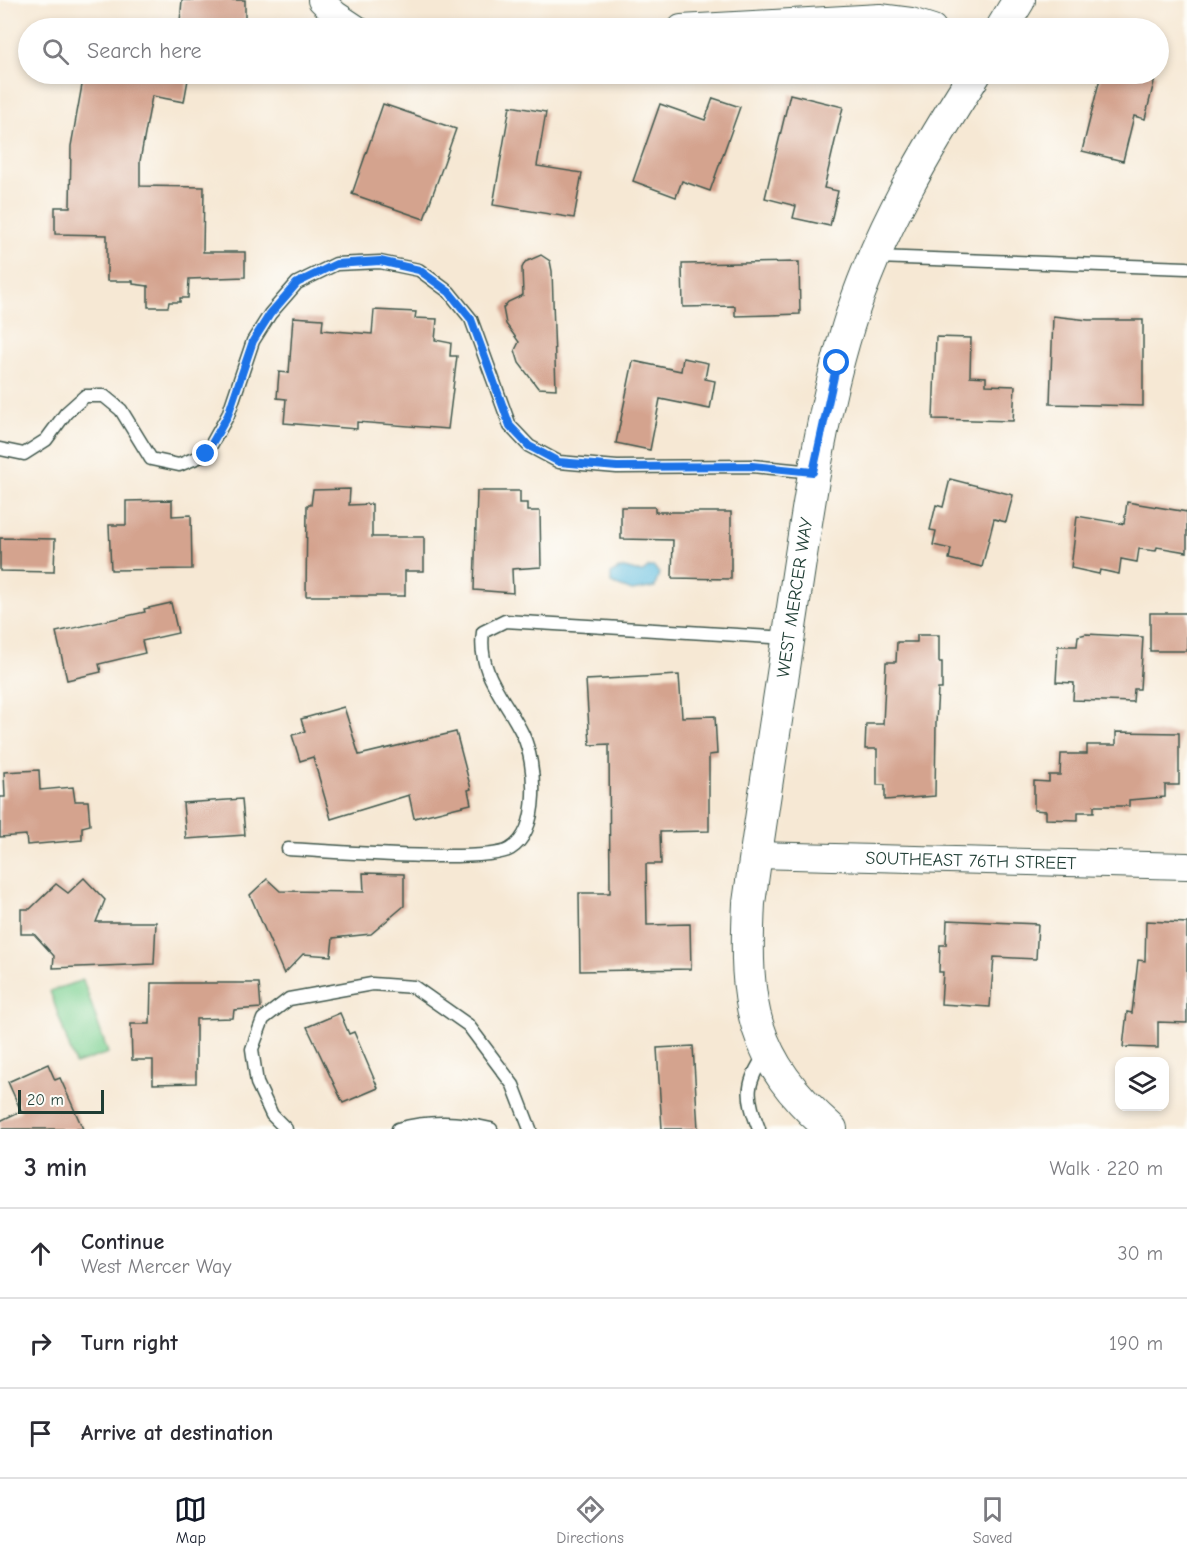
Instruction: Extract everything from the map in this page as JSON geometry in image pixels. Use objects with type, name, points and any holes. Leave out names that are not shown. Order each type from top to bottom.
[{"type":"street","points":[[321,0],[341,18]]},
{"type":"street","points":[[1008,18],[1019,0]]},
{"type":"street","points":[[862,18],[888,18]]},
{"type":"street","name":"WEST MERCER WAY","points":[[831,1129],[810,1111],[766,1052],[755,1025],[748,983],[749,903],[755,855],[813,472],[837,363],[873,257],[923,155],[969,84]]},
{"type":"street","name":"SOUTHEAST 76TH STREET","points":[[755,855],[1187,866]]},
{"type":"lane","points":[[873,257],[1187,268]]},
{"type":"lane","points":[[0,448],[24,454],[46,440],[66,413],[85,396],[104,396],[121,410],[151,459],[179,465],[206,454],[228,415],[253,341],[270,314],[297,283],[336,264],[380,261],[419,270],[449,292],[471,319],[510,426],[529,446],[559,462],[617,467],[752,466],[813,472]]},
{"type":"lane","points":[[288,849],[488,855],[510,849],[521,836],[532,808],[535,781],[524,736],[486,668],[480,651],[483,632],[505,621],[789,638]]},
{"type":"lane","points":[[286,1129],[272,1114],[257,1083],[252,1049],[262,1019],[289,999],[372,984],[414,987],[468,1025],[513,1085],[530,1129]]},
{"type":"lane","points":[[759,1129],[751,1109],[748,1089],[752,1075],[766,1052]]},
{"type":"lane","points":[[398,1129],[424,1122],[459,1123],[491,1129]]},
{"type":"green space","points":[[83,980],[108,1053],[75,1064],[50,991]]},
{"type":"water","points":[[649,567],[654,567],[659,573],[655,587],[632,591],[611,583],[611,574],[616,570],[624,568],[643,572]]},
{"type":"building","points":[[182,0],[245,0],[245,18],[180,18]]},
{"type":"building","points":[[82,84],[187,84],[184,102],[152,96],[140,161],[140,186],[204,187],[203,252],[245,252],[245,277],[189,279],[188,298],[180,298],[180,302],[169,302],[168,307],[148,307],[148,286],[133,284],[133,281],[107,281],[107,235],[55,234],[55,207],[70,207],[71,146]]},
{"type":"building","points":[[1099,84],[1154,84],[1145,119],[1134,116],[1123,161],[1082,151]]},
{"type":"building","points":[[790,94],[843,107],[824,188],[838,191],[830,226],[793,218],[796,206],[765,198]]},
{"type":"building","points":[[713,98],[740,107],[710,191],[682,181],[676,197],[633,181],[660,104],[705,120]]},
{"type":"building","points":[[383,104],[456,129],[424,219],[352,194]]},
{"type":"building","points":[[510,106],[546,112],[537,166],[582,173],[574,218],[493,205]]},
{"type":"building","points":[[541,255],[550,261],[552,271],[556,389],[538,388],[519,363],[515,350],[519,342],[506,324],[503,308],[508,302],[523,295],[522,268],[525,262]]},
{"type":"building","points":[[799,262],[800,314],[735,316],[735,306],[683,307],[682,264]]},
{"type":"building","points":[[374,310],[416,312],[415,318],[437,319],[435,340],[451,343],[450,356],[457,356],[448,429],[357,422],[357,429],[284,423],[286,399],[277,398],[279,372],[289,373],[293,317],[323,319],[322,330],[372,334]]},
{"type":"building","points":[[1053,316],[1088,320],[1143,320],[1143,406],[1050,404]]},
{"type":"building","points":[[936,337],[971,338],[970,376],[986,377],[986,385],[1015,386],[1013,421],[933,419]]},
{"type":"building","points":[[683,358],[708,363],[705,379],[715,381],[710,409],[660,399],[650,450],[616,443],[633,361],[681,371]]},
{"type":"building","points":[[950,479],[1013,495],[1006,522],[994,519],[982,567],[949,559],[951,549],[933,545],[936,531],[930,530],[936,505],[943,507]]},
{"type":"building","points":[[350,489],[349,505],[372,504],[372,537],[424,537],[424,571],[405,571],[405,596],[306,596],[307,505],[311,505],[313,490]]},
{"type":"building","points":[[477,491],[520,491],[520,503],[527,503],[527,511],[540,511],[541,567],[512,569],[513,593],[474,590]]},
{"type":"building","points":[[172,500],[172,516],[191,515],[192,569],[111,570],[109,525],[126,525],[126,501]]},
{"type":"building","points":[[1127,502],[1187,512],[1187,552],[1157,547],[1156,551],[1139,549],[1137,562],[1121,559],[1119,574],[1100,570],[1099,574],[1071,568],[1077,516],[1124,524]]},
{"type":"building","points":[[621,507],[655,507],[655,512],[731,512],[731,579],[672,578],[673,540],[621,539]]},
{"type":"building","points":[[0,538],[55,539],[54,572],[0,571]]},
{"type":"building","points":[[171,603],[178,633],[142,641],[145,653],[99,664],[101,672],[67,680],[56,632],[145,612],[144,609]]},
{"type":"building","points":[[1150,613],[1187,613],[1187,651],[1150,651]]},
{"type":"building","points":[[1086,634],[1143,637],[1140,689],[1134,689],[1133,702],[1073,700],[1074,683],[1056,682],[1058,646],[1077,646],[1078,636]]},
{"type":"building","points":[[917,635],[939,635],[942,689],[938,689],[935,796],[885,800],[885,785],[877,785],[877,749],[865,749],[866,724],[883,724],[886,662],[896,662],[897,642],[917,642]]},
{"type":"building","points":[[679,675],[682,717],[715,716],[717,754],[709,755],[709,831],[660,832],[661,864],[646,864],[647,925],[690,924],[691,969],[580,971],[579,893],[610,893],[609,744],[590,745],[586,680]]},
{"type":"building","points":[[344,707],[359,755],[456,732],[471,789],[468,790],[471,804],[414,818],[409,795],[331,819],[313,757],[300,761],[292,735],[305,732],[301,719]]},
{"type":"building","points":[[1116,732],[1179,733],[1179,785],[1165,785],[1165,797],[1129,800],[1129,806],[1094,806],[1094,812],[1078,812],[1078,820],[1046,819],[1046,811],[1034,810],[1034,781],[1049,782],[1049,775],[1060,775],[1061,754],[1087,754],[1087,745],[1116,745]]},
{"type":"building","points":[[39,770],[40,790],[73,787],[75,801],[88,801],[90,825],[82,827],[82,840],[27,845],[26,835],[0,837],[0,797],[5,797],[4,772]]},
{"type":"building","points":[[242,799],[245,835],[186,839],[183,803]]},
{"type":"building","points":[[363,873],[404,874],[404,906],[371,934],[333,938],[331,956],[303,954],[284,974],[250,895],[267,879],[280,891],[364,892]]},
{"type":"building","points":[[84,878],[105,900],[96,922],[156,922],[154,964],[53,968],[54,956],[34,934],[21,934],[21,909],[30,909],[56,884],[68,893]]},
{"type":"building","points":[[947,920],[1038,924],[1036,959],[994,957],[990,1007],[941,1004],[943,972],[939,972],[940,945],[946,945]]},
{"type":"building","points":[[1146,921],[1187,923],[1187,1023],[1158,1022],[1158,1048],[1123,1047],[1127,1012],[1132,1013],[1138,960],[1145,961]]},
{"type":"building","points":[[151,983],[259,983],[261,1008],[234,1010],[233,1018],[196,1019],[196,1083],[153,1084],[153,1060],[132,1060],[131,1024],[150,1024]]},
{"type":"building","points":[[340,1013],[349,1034],[354,1032],[378,1088],[343,1103],[307,1027]]},
{"type":"building","points":[[693,1046],[698,1129],[662,1129],[657,1048]]},
{"type":"building","points":[[48,1064],[55,1080],[60,1078],[83,1129],[0,1129],[0,1121],[21,1111],[8,1082]]},
{"type":"route","points":[[206,454],[228,415],[253,341],[270,314],[297,283],[336,264],[380,261],[419,270],[449,292],[471,319],[510,426],[529,446],[559,462],[617,467],[752,466],[813,472],[837,363]]}]
